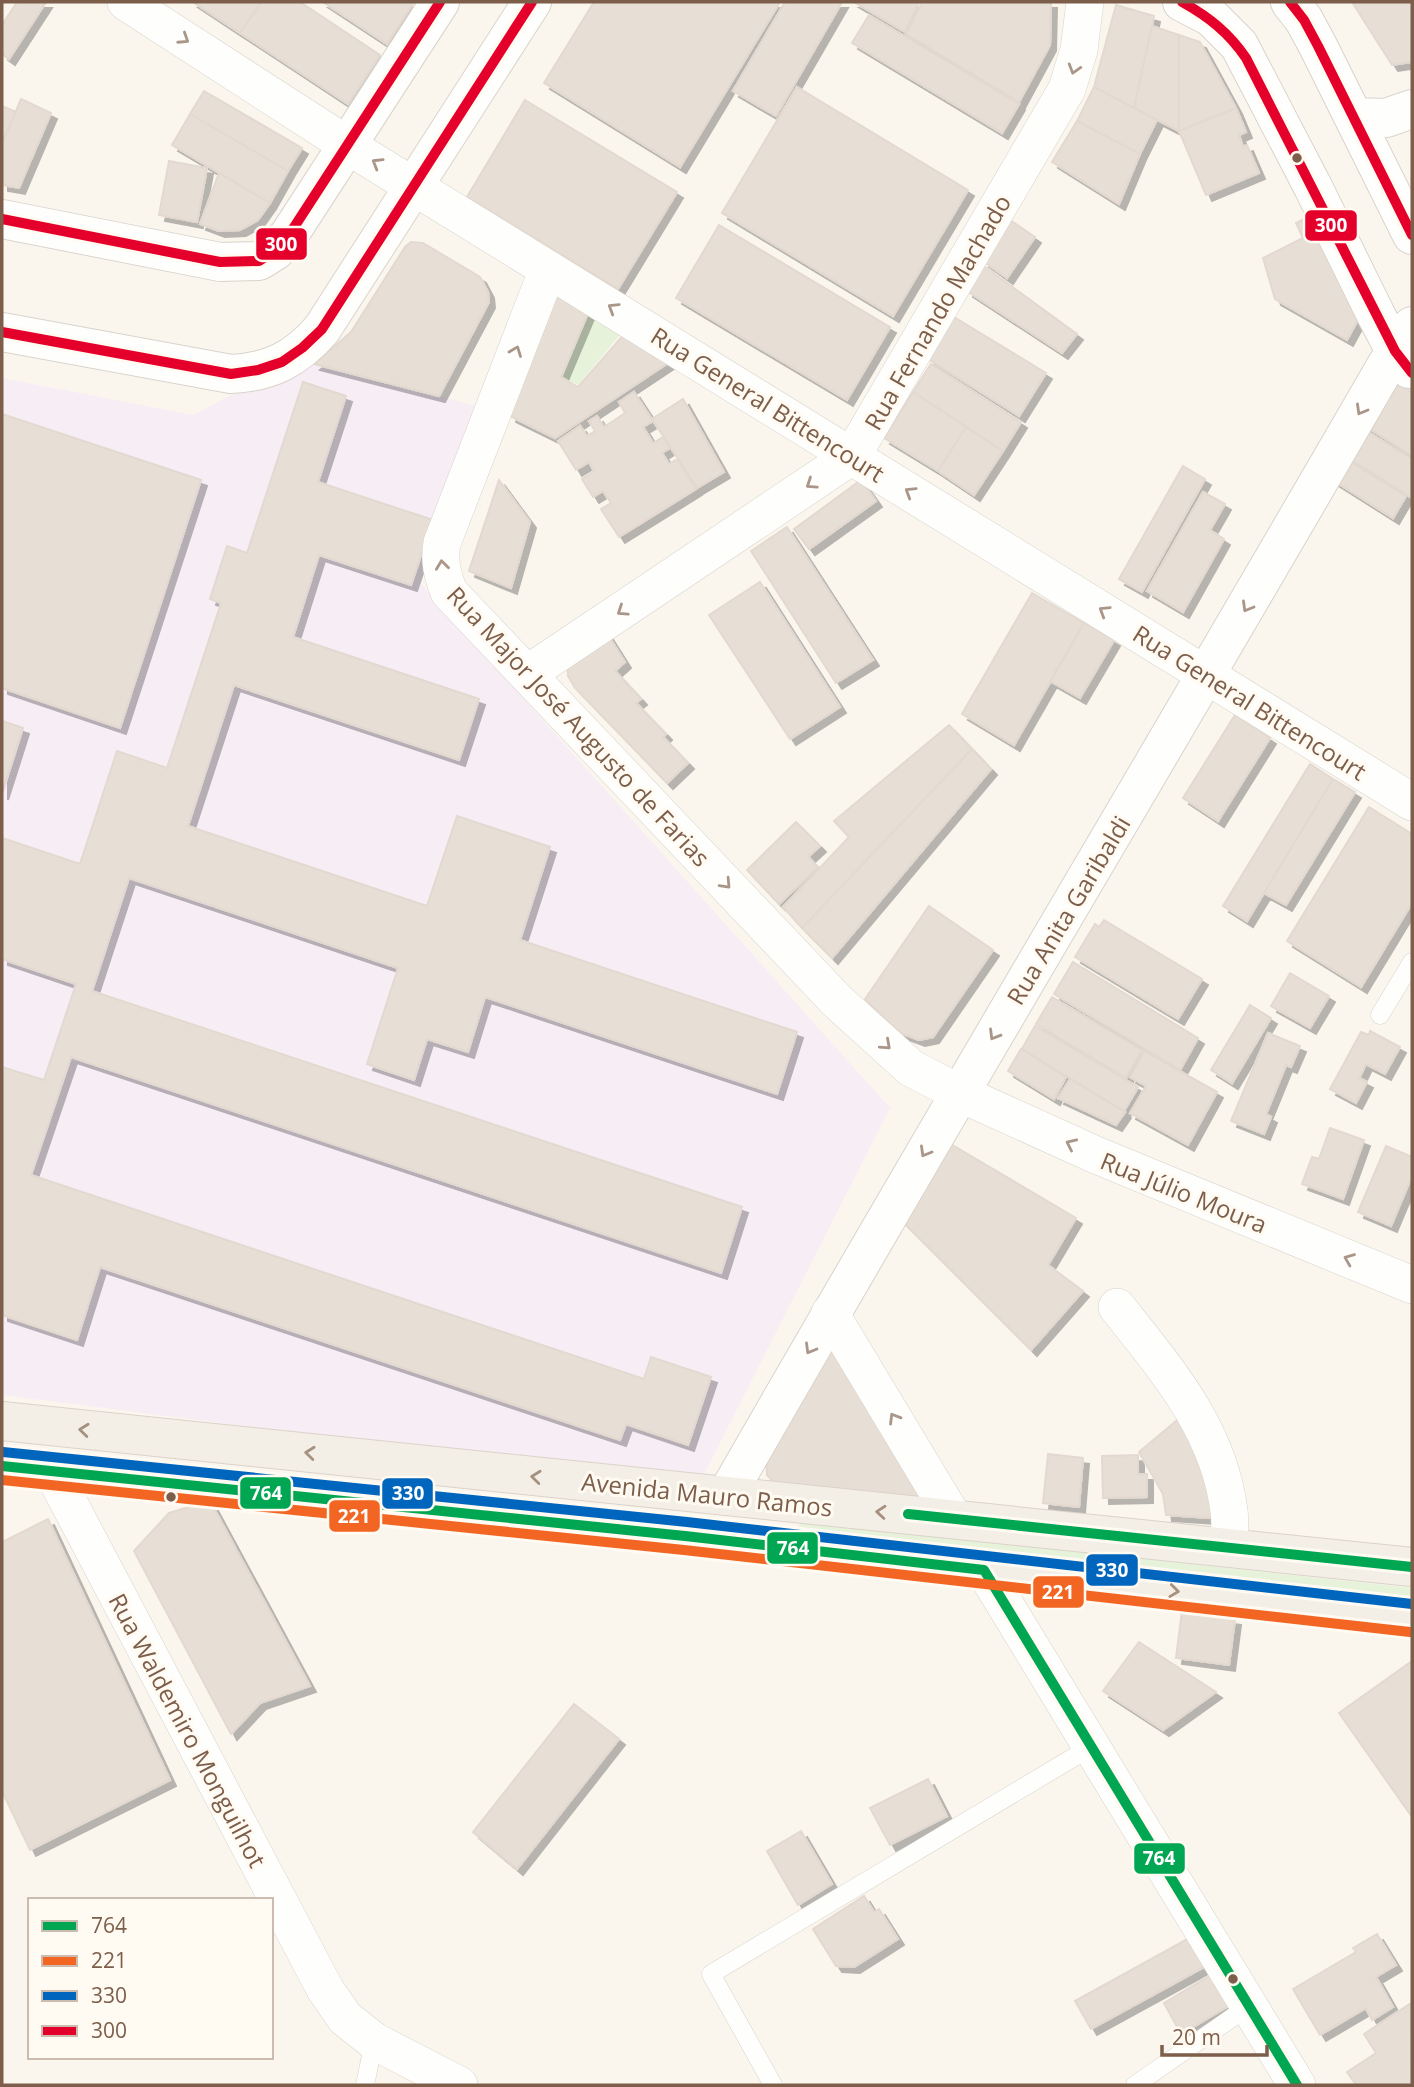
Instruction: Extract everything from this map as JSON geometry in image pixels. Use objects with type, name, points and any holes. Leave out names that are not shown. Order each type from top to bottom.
[{"type":"main road","points":[[2,219],[220,262],[259,261],[275,251],[289,235],[440,2]]},
{"type":"main road","points":[[2,332],[231,374],[254,373],[284,362],[306,347],[322,329],[532,2]]},
{"type":"main road","points":[[1182,2],[1211,17],[1239,44],[1406,350]]},
{"type":"main road","points":[[1290,2],[1308,29],[1412,235]]},
{"type":"main road","points":[[1354,117],[1386,117],[1412,109]]},
{"type":"main road","name":"Rua Anita Garibaldi","points":[[726,1496],[830,1313],[1207,675],[1406,350]]},
{"type":"main road","name":"Avenida Mauro Ramos","points":[[2,1421],[1412,1567]]},
{"type":"main road","name":"Avenida Mauro Ramos","points":[[2,1466],[720,1540],[1412,1618]]},
{"type":"main road","points":[[720,1540],[726,1496]]},
{"type":"street","name":"Rua General Bittencourt","points":[[126,2],[346,144],[1412,802]]},
{"type":"street","name":"Rua Fernando Machado","points":[[527,674],[852,456],[1067,89],[1079,50],[1085,2]]},
{"type":"street","name":"Rua Major José Augusto de Farias","points":[[548,269],[442,543],[442,573],[449,592],[836,1001],[911,1068],[959,1093]]},
{"type":"street","name":"Rua Júlio Moura","points":[[959,1093],[1096,1156],[1412,1285]]},
{"type":"street","points":[[1117,1307],[1184,1394],[1209,1440],[1230,1512],[1229,1548]]},
{"type":"street","points":[[830,1313],[954,1519]]},
{"type":"street","name":"Rua Waldemiro Monguilhot","points":[[52,1471],[324,1989],[345,2018],[373,2041],[459,2085]]},
{"type":"street","points":[[984,1570],[1297,2085]]},
{"type":"lane","points":[[1380,1015],[1412,962]]},
{"type":"lane","points":[[773,2085],[711,1974],[1091,1747]]},
{"type":"lane","points":[[1135,2085],[1249,2006]]},
{"type":"lane","points":[[365,2085],[373,2041]]},
{"type":"shaded area","points":[[299,360],[477,406],[421,584],[890,1108],[699,1484],[2,1395],[2,378],[193,415]]},
{"type":"green space","points":[[589,313],[623,331],[578,385],[563,377]]},
{"type":"green space","points":[[802,1522],[1412,1588],[1412,1601],[802,1534],[797,1528]]},
{"type":"building","points":[[17,2],[46,2],[9,59],[2,54],[2,25]]},
{"type":"building","points":[[193,2],[261,2],[240,33]]},
{"type":"building","points":[[261,2],[300,2],[380,55],[348,104],[240,33]]},
{"type":"building","points":[[323,2],[414,2],[387,44]]},
{"type":"building","points":[[594,2],[780,2],[680,167],[544,83]]},
{"type":"building","points":[[785,2],[842,2],[776,116],[733,91]]},
{"type":"building","points":[[854,2],[919,2],[905,32]]},
{"type":"building","points":[[922,2],[1051,2],[1050,45],[1019,102],[906,34]]},
{"type":"building","points":[[1352,2],[1412,2],[1412,62],[1392,65]]},
{"type":"building","points":[[1116,5],[1154,16],[1134,108],[1094,87]]},
{"type":"building","points":[[869,15],[1019,104],[1002,133],[852,43]]},
{"type":"building","points":[[1152,26],[1179,35],[1179,131],[1134,108]]},
{"type":"building","points":[[1179,35],[1200,42],[1236,108],[1179,131]]},
{"type":"building","points":[[797,87],[968,190],[893,316],[722,213]]},
{"type":"building","points":[[1094,87],[1157,120],[1140,154],[1077,121]]},
{"type":"building","points":[[204,91],[302,148],[288,171],[190,114]]},
{"type":"building","points":[[21,99],[51,113],[19,188],[2,185],[2,143]]},
{"type":"building","points":[[525,100],[677,192],[618,289],[467,197]]},
{"type":"building","points":[[2,106],[16,112],[2,143]]},
{"type":"building","points":[[1236,108],[1246,132],[1239,135],[1243,147],[1247,145],[1259,173],[1206,195],[1179,131]]},
{"type":"building","points":[[190,114],[288,171],[270,203],[172,145]]},
{"type":"building","points":[[1077,121],[1140,154],[1119,204],[1052,162]]},
{"type":"building","points":[[169,161],[207,168],[197,222],[159,215]]},
{"type":"building","points":[[219,173],[270,203],[258,220],[240,230],[219,231],[200,224]]},
{"type":"building","points":[[1316,213],[1360,316],[1347,340],[1275,299],[1263,258],[1303,238],[1296,223]]},
{"type":"building","points":[[1010,220],[1035,237],[1007,278],[983,261]]},
{"type":"building","points":[[719,225],[890,327],[847,400],[676,298]]},
{"type":"building","points":[[411,242],[423,243],[480,277],[488,292],[489,302],[439,396],[314,364],[351,332],[405,247]]},
{"type":"building","points":[[981,264],[1077,334],[1062,353],[967,291]]},
{"type":"building","points":[[562,295],[588,313],[561,377],[578,387],[626,332],[668,363],[555,438],[510,416],[556,297]]},
{"type":"building","points":[[954,317],[1046,373],[1019,416],[928,359]]},
{"type":"building","points":[[931,364],[1021,422],[1003,451],[913,392]]},
{"type":"building","points":[[303,382],[346,396],[318,482],[433,520],[411,585],[319,555],[293,637],[479,699],[459,760],[234,685],[188,826],[427,906],[457,816],[550,847],[520,940],[797,1032],[777,1094],[485,997],[468,1052],[427,1039],[414,1080],[367,1064],[398,968],[129,878],[92,991],[742,1207],[721,1273],[71,1057],[31,1175],[644,1379],[651,1357],[711,1377],[688,1445],[626,1424],[620,1440],[100,1267],[77,1340],[2,1315],[2,1067],[44,1080],[76,984],[2,959],[2,838],[80,864],[117,751],[167,768],[221,603],[210,599],[227,546],[247,553]]},
{"type":"building","points":[[1395,382],[1412,392],[1412,456],[1364,425]]},
{"type":"building","points":[[634,392],[653,421],[643,427],[653,443],[663,437],[670,448],[662,453],[669,464],[677,459],[696,489],[619,537],[601,509],[611,503],[603,491],[593,497],[582,479],[594,471],[589,462],[576,470],[558,441],[580,426],[587,436],[595,431],[589,421],[597,416],[604,427],[625,413],[619,402]]},
{"type":"building","points":[[913,392],[966,427],[938,471],[884,438]]},
{"type":"building","points":[[683,399],[724,472],[697,488],[652,419]]},
{"type":"building","points":[[2,414],[201,480],[120,728],[2,688]]},
{"type":"building","points":[[966,427],[1003,451],[974,495],[938,471]]},
{"type":"building","points":[[1362,428],[1412,459],[1412,498],[1345,456]]},
{"type":"building","points":[[1344,458],[1406,496],[1393,518],[1331,479]]},
{"type":"building","points":[[1183,466],[1205,479],[1142,592],[1119,579]]},
{"type":"building","points":[[499,480],[530,522],[511,588],[469,571]]},
{"type":"building","points":[[861,480],[876,501],[809,549],[794,529]]},
{"type":"building","points":[[1203,492],[1225,504],[1210,530],[1224,539],[1183,612],[1147,591]]},
{"type":"building","points":[[787,527],[873,660],[836,683],[751,551]]},
{"type":"building","points":[[760,582],[840,707],[790,739],[709,615]]},
{"type":"building","points":[[1032,593],[1084,623],[1014,745],[962,714]]},
{"type":"building","points":[[1084,623],[1114,640],[1080,698],[1050,681]]},
{"type":"building","points":[[606,632],[625,662],[615,671],[641,699],[636,703],[666,734],[663,737],[688,763],[667,783],[575,688],[568,676],[567,665]]},
{"type":"building","points":[[1235,715],[1270,738],[1218,821],[1183,798]]},
{"type":"building","points":[[2,721],[23,728],[2,794]]},
{"type":"building","points":[[949,725],[972,749],[802,928],[783,907],[849,837],[834,821]]},
{"type":"building","points":[[972,749],[991,769],[832,958],[802,928]]},
{"type":"building","points":[[1310,764],[1333,779],[1247,921],[1223,906]]},
{"type":"building","points":[[1333,779],[1355,792],[1286,905],[1264,893]]},
{"type":"building","points":[[1369,807],[1412,834],[1412,903],[1361,987],[1287,941]]},
{"type":"building","points":[[796,822],[820,846],[808,857],[818,867],[779,904],[747,870]]},
{"type":"building","points":[[929,906],[993,950],[933,1037],[919,1040],[900,1033],[865,999]]},
{"type":"building","points":[[1104,920],[1202,979],[1178,1019],[1075,957],[1095,924],[1099,927]]},
{"type":"building","points":[[1073,962],[1198,1038],[1180,1070],[1054,994]]},
{"type":"building","points":[[1290,973],[1329,996],[1310,1028],[1271,1006]]},
{"type":"building","points":[[1052,997],[1142,1050],[1126,1078],[1036,1024]]},
{"type":"building","points":[[1250,1005],[1271,1018],[1232,1083],[1211,1070]]},
{"type":"building","points":[[1035,1026],[1138,1087],[1124,1111],[1022,1049]]},
{"type":"building","points":[[1370,1031],[1400,1047],[1385,1074],[1366,1064],[1359,1078],[1367,1082],[1356,1103],[1330,1089],[1361,1032],[1369,1035]]},
{"type":"building","points":[[1268,1033],[1300,1046],[1291,1067],[1286,1065],[1266,1114],[1271,1117],[1264,1134],[1231,1121]]},
{"type":"building","points":[[1021,1049],[1066,1077],[1054,1099],[1008,1071]]},
{"type":"building","points":[[1144,1051],[1217,1092],[1188,1145],[1130,1113],[1146,1086],[1130,1077]]},
{"type":"building","points":[[1070,1079],[1125,1112],[1116,1125],[1058,1098]]},
{"type":"building","points":[[1330,1128],[1364,1140],[1343,1199],[1302,1184],[1312,1157],[1319,1159]]},
{"type":"building","points":[[949,1143],[1076,1218],[1048,1265],[1083,1291],[1031,1350],[902,1221]]},
{"type":"building","points":[[1386,1146],[1412,1157],[1412,1176],[1391,1226],[1358,1212]]},
{"type":"building","points":[[832,1341],[932,1504],[779,1488],[767,1475],[766,1458]]},
{"type":"building","points":[[1188,1411],[1224,1519],[1166,1515],[1163,1494],[1139,1452]]},
{"type":"building","points":[[1048,1454],[1083,1458],[1079,1507],[1043,1503]]},
{"type":"building","points":[[1138,1455],[1138,1474],[1147,1474],[1147,1497],[1103,1498],[1102,1456]]},
{"type":"building","points":[[210,1501],[310,1686],[260,1703],[231,1734],[134,1551],[169,1513]]},
{"type":"building","points":[[48,1519],[170,1780],[30,1850],[2,1791],[2,1542]]},
{"type":"building","points":[[1182,1611],[1235,1619],[1229,1665],[1176,1658]]},
{"type":"building","points":[[1139,1642],[1216,1692],[1163,1730],[1103,1691]]},
{"type":"building","points":[[1412,1661],[1412,1817],[1339,1713]]},
{"type":"building","points":[[574,1704],[619,1739],[517,1869],[473,1832]]},
{"type":"building","points":[[928,1779],[947,1816],[890,1845],[870,1808]]},
{"type":"building","points":[[801,1831],[832,1884],[798,1905],[767,1851]]},
{"type":"building","points":[[864,1896],[874,1912],[879,1909],[898,1939],[854,1967],[836,1966],[813,1929]]},
{"type":"building","points":[[1377,1934],[1396,1965],[1376,1977],[1393,2007],[1372,2020],[1366,2008],[1320,2035],[1293,1989],[1356,1952],[1353,1948]]},
{"type":"building","points":[[1189,1938],[1204,1967],[1091,2029],[1075,2001]]},
{"type":"building","points":[[1214,1973],[1232,2004],[1181,2034],[1164,2003]]},
{"type":"building","points":[[1411,2003],[1412,2085],[1356,2085],[1347,2072],[1376,2053],[1364,2034]]},
{"type":"transit line","name":"300","points":[[2,219],[220,262],[259,261],[275,251],[289,235],[440,2]]},
{"type":"transit line","name":"300","points":[[2,332],[231,374],[258,370],[282,362],[322,329],[532,2]]},
{"type":"transit line","name":"300","points":[[1182,2],[1218,26],[1246,58],[1395,351],[1412,373]]},
{"type":"transit line","name":"300","points":[[1290,2],[1304,20],[1318,46],[1412,235]]},
{"type":"transit line","name":"330","points":[[3,1452],[687,1522],[1412,1604]]},
{"type":"transit line","name":"764","points":[[2,1466],[685,1536],[984,1570],[1297,2085]]},
{"type":"transit line","name":"221","points":[[2,1480],[684,1550],[1410,1632]]},
{"type":"transit line","name":"764","points":[[908,1514],[1412,1567]]}]
